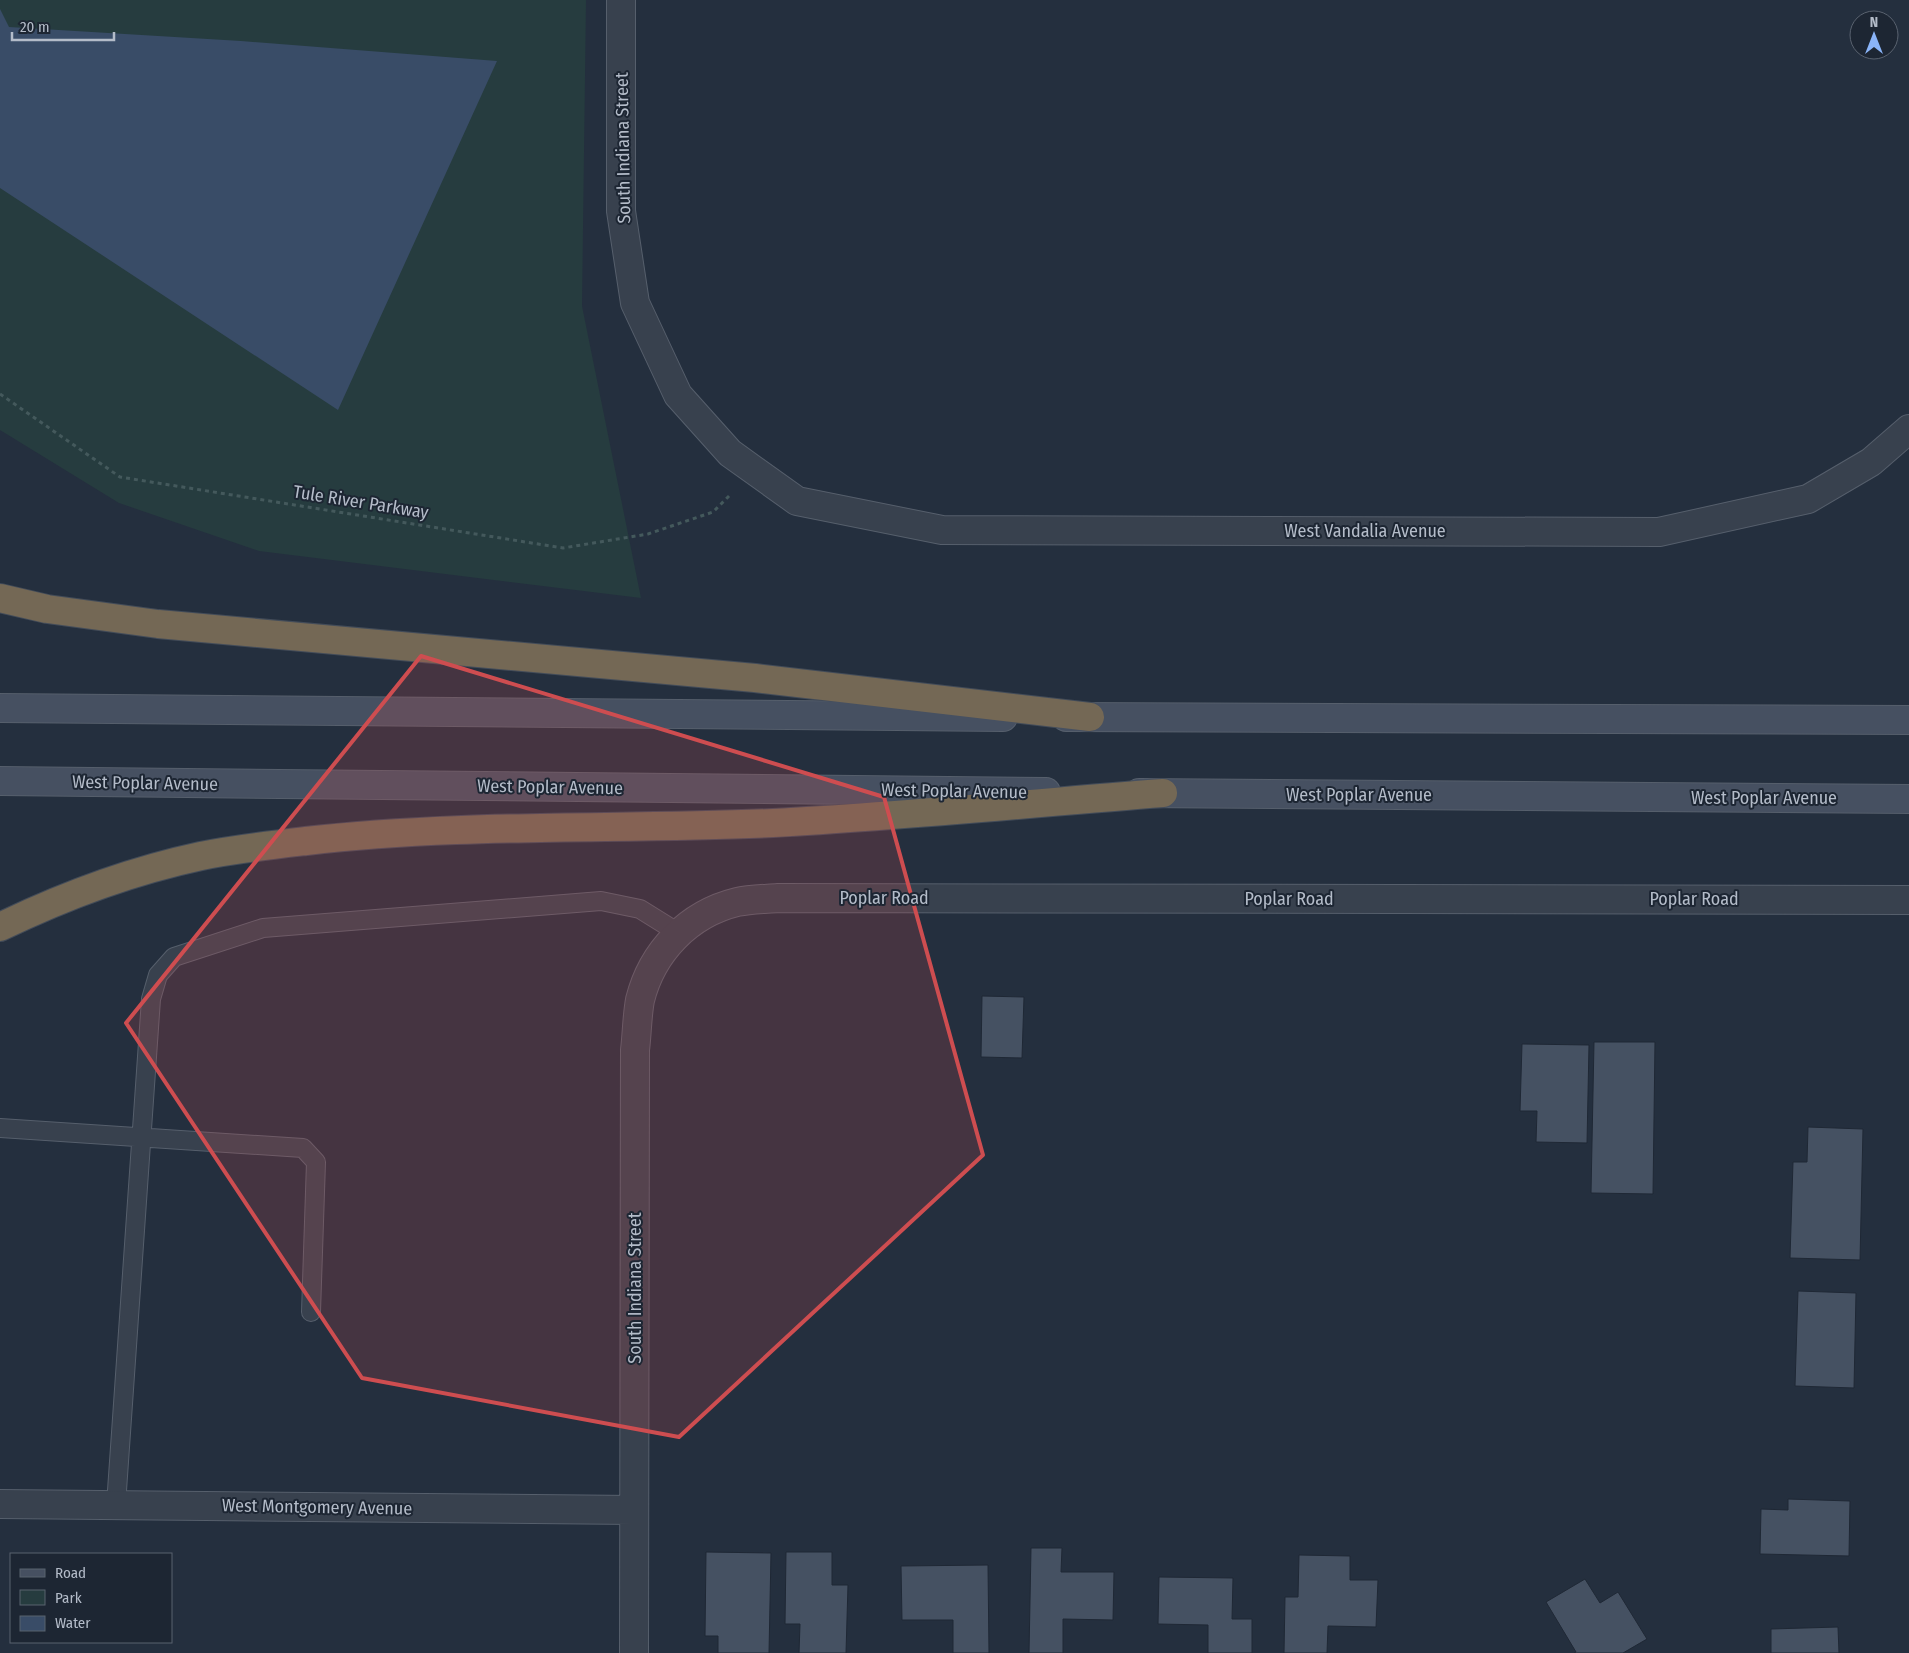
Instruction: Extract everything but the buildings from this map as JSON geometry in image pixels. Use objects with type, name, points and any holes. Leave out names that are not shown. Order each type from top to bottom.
[{"type":"highway","points":[[0,598],[48,609],[158,624],[745,677],[1090,717]]},
{"type":"highway","points":[[0,927],[44,906],[128,875],[202,856],[272,845],[362,835],[493,828],[773,823],[1163,794]]},
{"type":"main road","points":[[0,708],[1090,717],[1909,720]]},
{"type":"main road","name":"West Poplar Avenue","points":[[0,782],[1163,794],[1909,799]]},
{"type":"street","name":"South Indiana Street","points":[[621,0],[621,211],[635,303],[678,395],[730,453],[797,501]]},
{"type":"street","name":"West Vandalia Avenue","points":[[797,501],[942,530],[1659,532],[1808,499],[1872,462],[1909,429]]},
{"type":"street","name":"Poplar Road","points":[[677,932],[700,916],[737,902],[778,898],[1909,900]]},
{"type":"street","name":"South Indiana Street","points":[[634,1653],[635,1050],[640,1000],[658,957],[677,932]]},
{"type":"street","name":"West Montgomery Avenue","points":[[0,1504],[634,1510]]},
{"type":"lane","points":[[116,1505],[151,999],[158,975],[174,957],[263,928],[601,901],[640,909],[677,932]]},
{"type":"lane","points":[[0,1128],[303,1148],[316,1162],[311,1312]]},
{"type":"path","name":"Tule River Parkway","points":[[0,394],[120,477],[563,548],[648,534],[713,512],[732,494]]},
{"type":"highlighted area","points":[[421,656],[884,797],[983,1155],[679,1437],[362,1378],[126,1023]]},
{"type":"green space","points":[[0,0],[586,0],[582,306],[641,598],[259,551],[119,503],[0,430]]},
{"type":"water","points":[[0,9],[9,27],[241,41],[497,61],[338,410],[0,188]]}]
